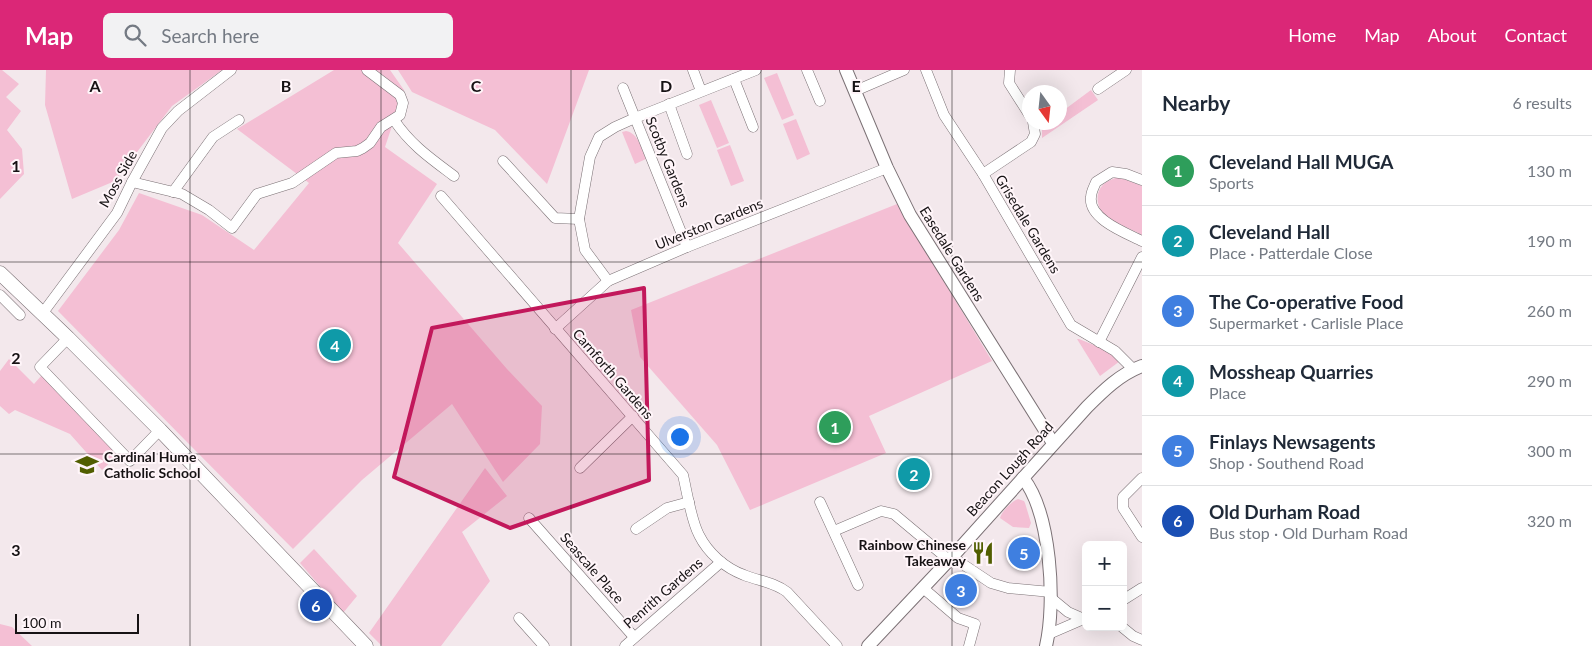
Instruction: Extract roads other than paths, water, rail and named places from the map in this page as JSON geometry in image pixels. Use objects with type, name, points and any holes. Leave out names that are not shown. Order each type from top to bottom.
[{"type":"main road","points":[[0,273],[160,430],[366,646]]},
{"type":"street","name":"Moss Side","points":[[42,314],[117,213],[162,128],[178,111],[231,70]]},
{"type":"street","points":[[132,182],[182,194],[209,210],[232,228],[257,194],[292,183],[336,153],[363,148],[370,143],[381,127],[400,115],[403,103],[400,95],[367,70]]},
{"type":"street","points":[[693,70],[701,91]]},
{"type":"street","points":[[608,281],[584,250],[579,219],[590,157],[599,137],[635,118],[756,70]]},
{"type":"street","points":[[807,70],[820,101]]},
{"type":"street","name":"Easedale Gardens","points":[[846,70],[887,168],[910,216],[1053,444]]},
{"type":"street","points":[[855,91],[904,70]]},
{"type":"street","name":"Grisedale Gardens","points":[[926,70],[944,115],[983,174],[1071,325],[1138,367]]},
{"type":"street","points":[[1010,70],[1009,83],[1022,103]]},
{"type":"street","points":[[1098,89],[1126,70]]},
{"type":"street","points":[[734,79],[753,127]]},
{"type":"street","name":"Scotby Gardens","points":[[624,88],[686,247]]},
{"type":"street","points":[[669,104],[687,154]]},
{"type":"street","points":[[173,192],[213,138],[240,120]]},
{"type":"street","points":[[394,120],[404,136],[454,176]]},
{"type":"street","points":[[983,174],[1031,142],[1035,134],[1034,130]]},
{"type":"street","points":[[503,161],[555,218],[579,219]]},
{"type":"street","name":"Ulverston Gardens","points":[[555,329],[608,281],[686,247],[887,168]]},
{"type":"street","points":[[1142,180],[1126,174],[1112,172],[1096,182],[1090,198],[1093,209],[1101,219],[1142,242]]},
{"type":"street","name":"Carnforth Gardens","points":[[441,196],[683,475],[699,535],[720,562],[729,569],[746,576],[779,586],[837,646]]},
{"type":"street","points":[[1100,342],[1142,257]]},
{"type":"street","points":[[0,295],[20,315]]},
{"type":"street","points":[[68,338],[40,367],[130,461],[160,430]]},
{"type":"street","name":"Beacon Lough Road","points":[[871,645],[1105,389],[1138,367]]},
{"type":"street","points":[[580,468],[633,416]]},
{"type":"street","points":[[1022,478],[1031,489],[1048,553],[1051,595],[1048,640]]},
{"type":"street","points":[[1142,478],[1122,497],[1123,508],[1142,537]]},
{"type":"street","points":[[636,529],[667,508],[690,502]]},
{"type":"street","points":[[820,502],[858,585]]},
{"type":"street","points":[[834,531],[881,511],[894,514],[951,558],[991,583],[1008,588],[1051,595],[1068,612],[1082,618]]},
{"type":"street","name":"Seascale Place","points":[[529,518],[634,637]]},
{"type":"street","name":"Penrith Gardens","points":[[625,646],[720,562]]},
{"type":"street","points":[[923,588],[958,618],[975,624],[969,646]]},
{"type":"street","points":[[1127,597],[1142,588]]},
{"type":"street","points":[[519,618],[544,646]]},
{"type":"street","points":[[1048,640],[1082,621]]},
{"type":"street","points":[[1126,631],[1135,641]]},
{"type":"place","name":"Mossheap Quarries","points":[[335,345]]},
{"type":"place","name":"Cleveland Hall MUGA","points":[[835,427]]},
{"type":"place","name":"Cardinal Hume Catholic School","points":[[87,465]]},
{"type":"place","name":"Cleveland Hall","points":[[914,474]]},
{"type":"place","name":"Rainbow Chinese Takeaway","points":[[983,553]]},
{"type":"place","name":"Finlays Newsagents","points":[[1024,553]]},
{"type":"place","name":"The Co-operative Food","points":[[961,590]]},
{"type":"place","name":"Old Durham Road","points":[[316,605]]}]
